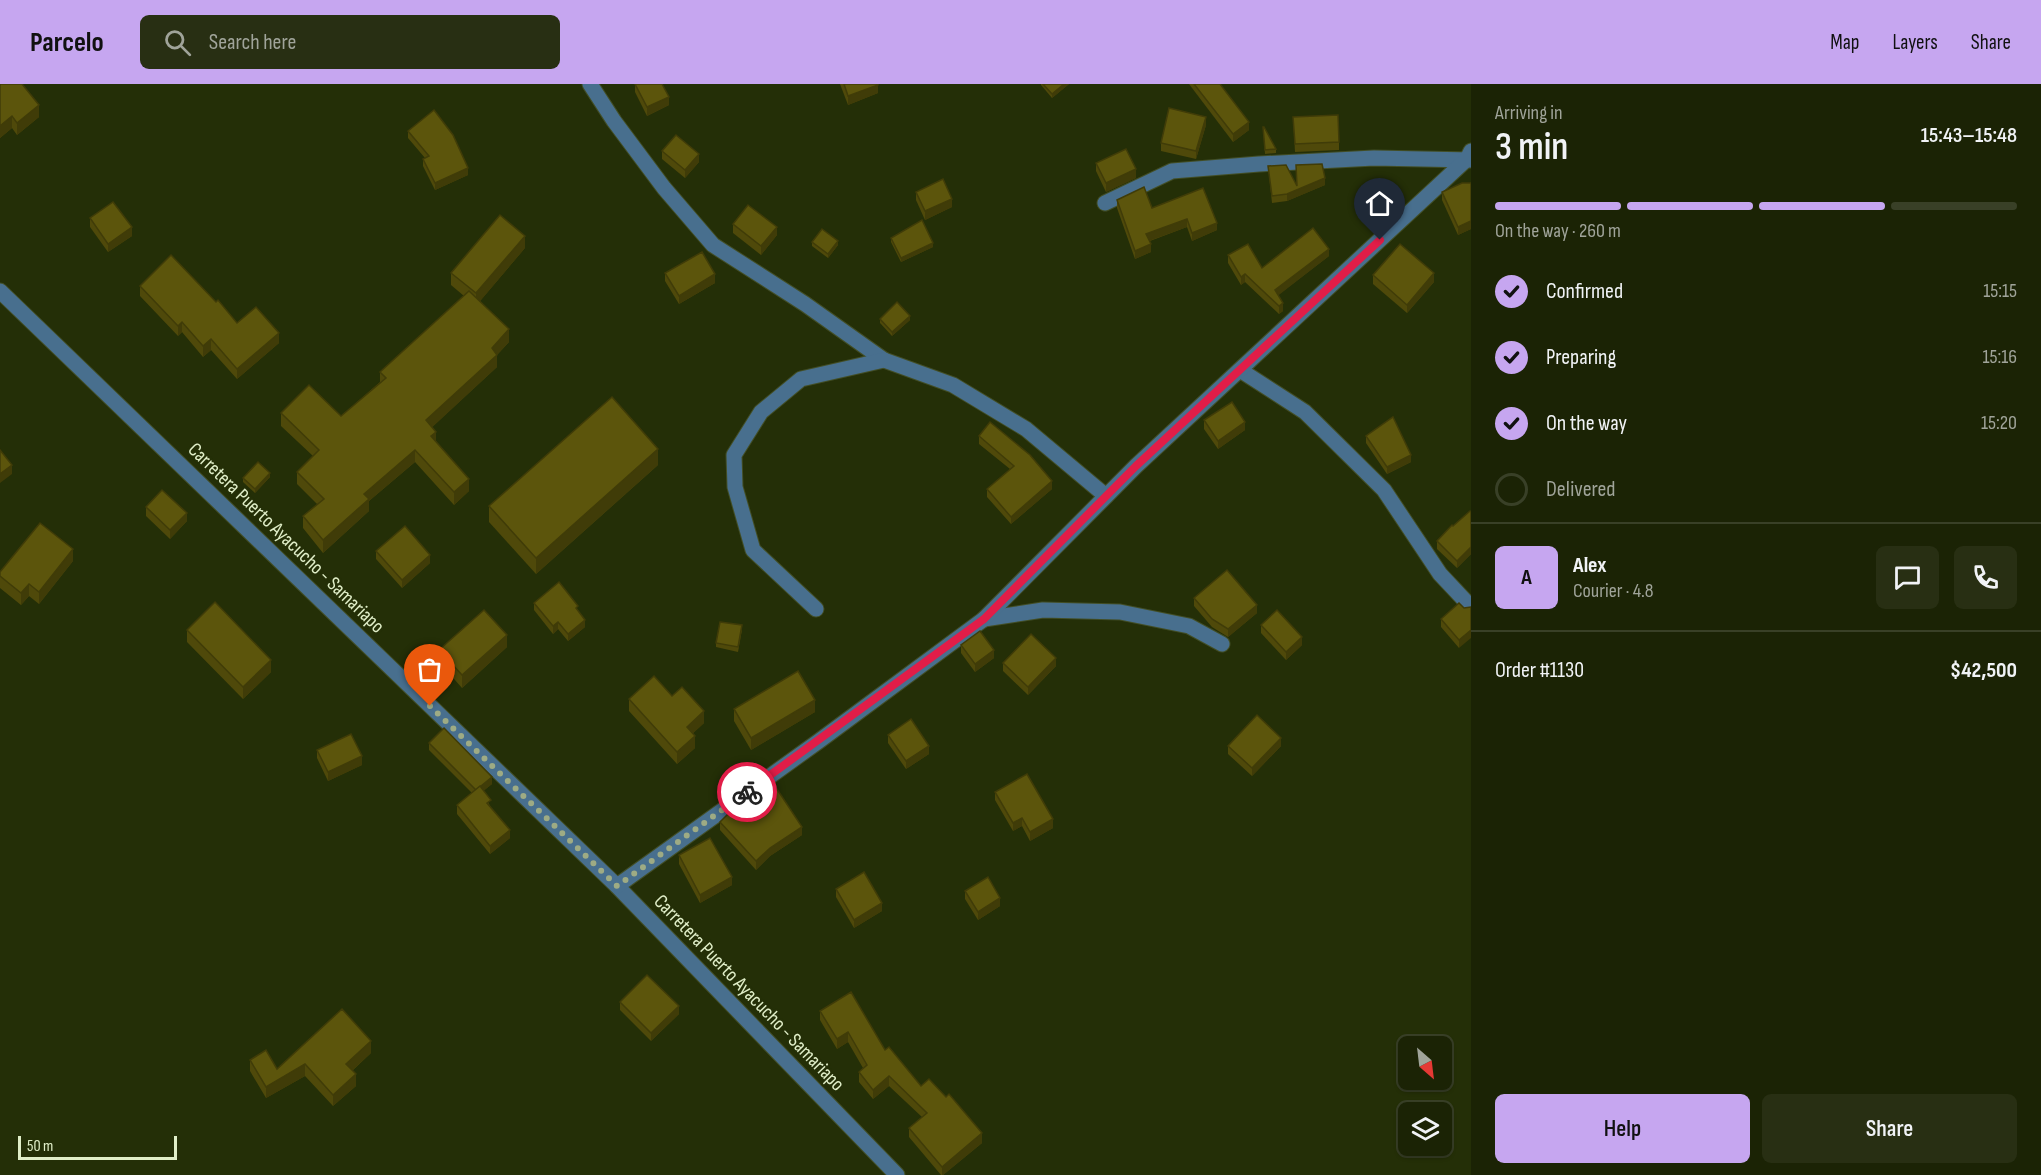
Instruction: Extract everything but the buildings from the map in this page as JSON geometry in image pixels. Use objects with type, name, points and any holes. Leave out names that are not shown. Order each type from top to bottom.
[{"type":"street","points":[[590,84],[614,121],[664,188],[713,245],[805,304],[884,360],[953,386],[1026,429],[1106,496]]},
{"type":"street","points":[[1105,203],[1172,171],[1363,158],[1470,157]]},
{"type":"street","points":[[617,886],[984,619],[1106,496],[1470,157]]},
{"type":"street","name":"Carretera Puerto Ayacucho - Samariapo","points":[[0,291],[617,886],[897,1175]]},
{"type":"street","points":[[816,609],[753,550],[735,487],[734,455],[761,412],[801,379],[884,360]]},
{"type":"street","points":[[1240,370],[1305,412],[1384,490],[1440,574],[1471,607]]},
{"type":"street","points":[[984,619],[1043,610],[1120,612],[1189,626],[1222,644]]},
{"type":"way so far","points":[[430,706],[617,886],[747,792]]},
{"type":"route","points":[[747,792],[984,619],[1136,466],[1380,240]]}]
